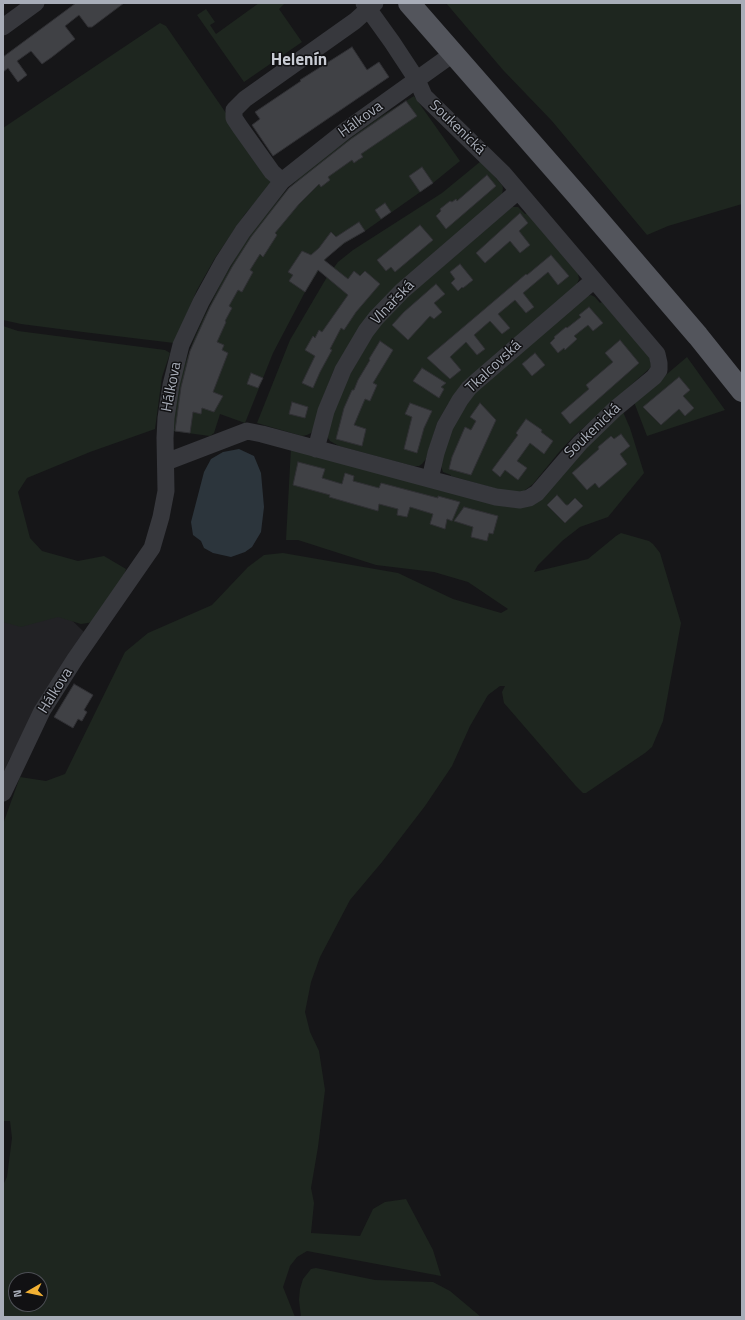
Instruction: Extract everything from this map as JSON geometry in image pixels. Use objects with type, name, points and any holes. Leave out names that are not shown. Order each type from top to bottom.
[{"type":"main road","points":[[409,3],[454,53],[683,319],[742,391]]},
{"type":"street","points":[[3,27],[36,3]]},
{"type":"street","points":[[282,181],[272,172],[240,127],[234,118],[234,110],[245,98],[355,20],[369,5]]},
{"type":"street","name":"Soukenická","points":[[166,462],[247,431],[316,448],[496,498],[520,500],[529,498],[537,493],[580,443],[615,409],[654,377],[659,370],[657,354],[518,191],[503,174],[424,96],[417,80],[369,5]]},
{"type":"street","name":"Hálkova","points":[[3,793],[42,711],[75,659],[152,548],[161,517],[166,491],[165,438],[166,418],[171,385],[181,345],[201,302],[223,262],[243,231],[282,181],[345,132],[454,53]]},
{"type":"street","name":"Vlnařská","points":[[316,448],[326,411],[343,370],[366,331],[376,318],[402,291],[518,191]]},
{"type":"street","name":"Tkalcovská","points":[[430,479],[436,453],[445,426],[460,400],[469,388],[594,280]]},
{"type":"shaded area","points":[[259,3],[283,3],[284,4],[279,9],[302,42],[244,82],[197,15],[206,9],[215,22],[210,25],[216,34]]},
{"type":"shaded area","points":[[446,3],[742,3],[742,204],[668,226],[647,235],[552,121],[503,70]]},
{"type":"shaded area","points":[[160,23],[166,26],[270,177],[272,183],[245,214],[215,258],[197,290],[174,343],[21,324],[3,320],[3,128]]},
{"type":"shaded area","points":[[414,96],[460,161],[433,183],[328,256],[305,292],[273,353],[245,423],[220,414],[214,433],[210,436],[172,431],[179,380],[194,339],[222,281],[243,245],[256,227],[284,193],[310,167],[380,117]]},
{"type":"shaded area","points":[[481,161],[502,185],[502,195],[357,331],[333,372],[311,433],[302,436],[257,423],[290,340],[327,277],[338,262],[353,250],[442,193]]},
{"type":"shaded area","points":[[512,207],[518,207],[525,214],[527,213],[578,274],[579,279],[577,284],[448,404],[437,423],[426,459],[419,466],[413,466],[339,446],[330,441],[327,432],[340,392],[376,329],[399,304]]},
{"type":"shaded area","points":[[591,295],[600,303],[602,302],[649,356],[651,364],[650,368],[574,436],[533,484],[524,491],[512,493],[451,476],[443,472],[440,463],[452,427],[476,391],[587,296]]},
{"type":"shaded area","points":[[3,326],[18,331],[165,350],[170,353],[162,377],[155,429],[90,452],[27,478],[18,492],[30,538],[42,551],[78,561],[104,556],[126,569],[115,608],[100,621],[81,624],[58,617],[21,627],[3,622]]},
{"type":"shaded area","points":[[687,357],[725,410],[647,436],[634,402]]},
{"type":"shaded area","points":[[623,412],[630,428],[644,473],[608,517],[580,527],[562,541],[538,565],[534,572],[588,559],[621,533],[649,541],[660,553],[681,623],[663,721],[652,747],[586,793],[583,793],[575,785],[504,703],[502,692],[505,686],[500,686],[488,695],[470,726],[452,766],[425,806],[382,862],[350,900],[320,957],[311,982],[305,1012],[310,1032],[319,1051],[325,1090],[311,1188],[314,1203],[311,1233],[360,1236],[373,1209],[385,1202],[406,1199],[433,1250],[441,1276],[307,1251],[297,1257],[290,1266],[283,1287],[295,1317],[3,1317],[3,1185],[7,1177],[12,1138],[10,1121],[3,1121],[3,824],[20,777],[46,781],[65,774],[125,652],[148,633],[212,605],[248,567],[264,555],[283,553],[398,573],[453,599],[501,613],[508,609],[468,582],[434,572],[376,565],[298,540],[286,540],[291,448],[504,506],[521,508]]},
{"type":"shaded area","points":[[239,449],[254,456],[261,473],[264,507],[261,532],[252,547],[245,552],[231,557],[213,553],[204,548],[201,541],[193,535],[191,522],[204,472],[211,459],[223,452]]},
{"type":"shaded area","points":[[3,482],[47,596],[84,632],[9,760],[3,774]]},
{"type":"shaded area","points":[[316,1268],[375,1280],[433,1282],[450,1291],[481,1317],[301,1317],[299,1300],[303,1279],[311,1269]]},
{"type":"building","points":[[76,3],[124,3],[92,27],[88,27],[79,15],[65,26],[75,39],[42,64],[31,51],[17,61],[27,75],[18,82],[8,68],[3,72],[3,57]]},
{"type":"building","points":[[352,47],[367,70],[379,62],[389,77],[273,156],[252,125],[260,119],[255,112],[301,81],[300,80]]},
{"type":"building","points":[[406,101],[417,116],[361,154],[363,157],[354,163],[352,160],[328,177],[330,180],[321,187],[319,184],[299,204],[275,233],[277,235],[263,257],[260,254],[250,270],[253,272],[242,292],[238,290],[229,306],[232,308],[217,342],[224,345],[222,350],[228,353],[213,392],[223,396],[214,412],[202,408],[201,414],[193,412],[190,433],[175,431],[181,387],[190,351],[210,307],[232,267],[251,237],[289,188],[351,139]]},
{"type":"building","points":[[422,167],[433,183],[420,192],[409,176]]},
{"type":"building","points":[[487,175],[496,186],[446,229],[436,216],[441,211],[440,209],[450,201],[452,202],[456,199],[457,201]]},
{"type":"building","points":[[385,203],[391,212],[381,219],[375,210]]},
{"type":"building","points":[[520,213],[528,223],[519,231],[530,245],[520,253],[510,241],[485,263],[476,253]]},
{"type":"building","points":[[359,222],[365,231],[344,243],[324,260],[348,279],[354,271],[360,276],[365,271],[380,284],[356,312],[344,330],[341,328],[313,388],[302,383],[315,356],[305,350],[313,336],[315,338],[319,330],[322,332],[348,295],[318,270],[305,292],[289,281],[293,275],[288,272],[302,251],[311,255],[319,248],[331,232],[336,237]]},
{"type":"building","points":[[420,225],[433,240],[395,272],[391,267],[386,271],[377,260]]},
{"type":"building","points":[[551,255],[569,276],[558,285],[548,272],[523,293],[534,307],[526,313],[515,300],[498,314],[510,328],[502,334],[490,321],[474,335],[485,349],[477,355],[466,342],[450,357],[461,370],[450,379],[427,358],[526,274],[527,275]]},
{"type":"building","points":[[460,264],[473,280],[458,291],[451,283],[455,279],[450,272]]},
{"type":"building","points":[[436,284],[445,294],[434,303],[442,312],[434,319],[430,316],[408,340],[392,325],[404,312]]},
{"type":"building","points":[[589,307],[603,323],[593,331],[588,325],[574,336],[577,339],[565,350],[564,348],[558,353],[550,343],[555,338],[554,337],[581,317],[579,315]]},
{"type":"building","points":[[620,340],[639,363],[570,424],[561,413],[589,389],[586,385],[613,362],[605,353]]},
{"type":"building","points":[[380,341],[393,350],[373,383],[377,385],[370,401],[365,399],[354,425],[366,429],[362,446],[336,439],[344,408],[352,390],[354,390],[370,360],[369,359]]},
{"type":"building","points":[[535,353],[545,365],[532,376],[522,364]]},
{"type":"building","points":[[422,368],[446,383],[441,387],[444,389],[439,398],[413,381]]},
{"type":"building","points":[[251,373],[263,378],[258,388],[247,384]]},
{"type":"building","points":[[679,377],[690,390],[683,396],[694,408],[685,416],[679,409],[661,425],[643,407]]},
{"type":"building","points":[[292,402],[308,407],[305,418],[289,414]]},
{"type":"building","points":[[410,403],[432,411],[424,428],[417,453],[404,449],[412,417],[405,414]]},
{"type":"building","points":[[480,403],[496,420],[471,475],[449,469],[452,457],[465,427],[471,430],[476,421],[470,417]]},
{"type":"building","points":[[526,419],[542,430],[541,432],[553,441],[544,454],[530,443],[517,461],[527,468],[518,480],[505,470],[500,477],[492,470],[518,435],[516,433]]},
{"type":"building","points":[[621,434],[630,446],[620,454],[627,464],[599,488],[595,483],[587,490],[572,473],[611,436],[614,439]]},
{"type":"building","points":[[298,462],[325,469],[322,478],[342,484],[345,473],[354,476],[353,481],[379,488],[381,483],[438,498],[438,496],[460,502],[452,521],[447,519],[445,529],[430,524],[433,514],[410,507],[407,517],[397,515],[398,509],[379,504],[378,511],[329,497],[330,495],[293,485]]},
{"type":"building","points":[[557,495],[566,505],[568,505],[575,498],[583,506],[565,523],[547,505]]},
{"type":"building","points":[[464,507],[498,516],[493,534],[489,533],[487,541],[471,537],[473,527],[454,521]]},
{"type":"building","points":[[74,684],[93,695],[84,710],[87,712],[82,721],[78,719],[73,728],[54,717]]},
{"type":"district","name":"Helenín","points":[[299,61]]}]
